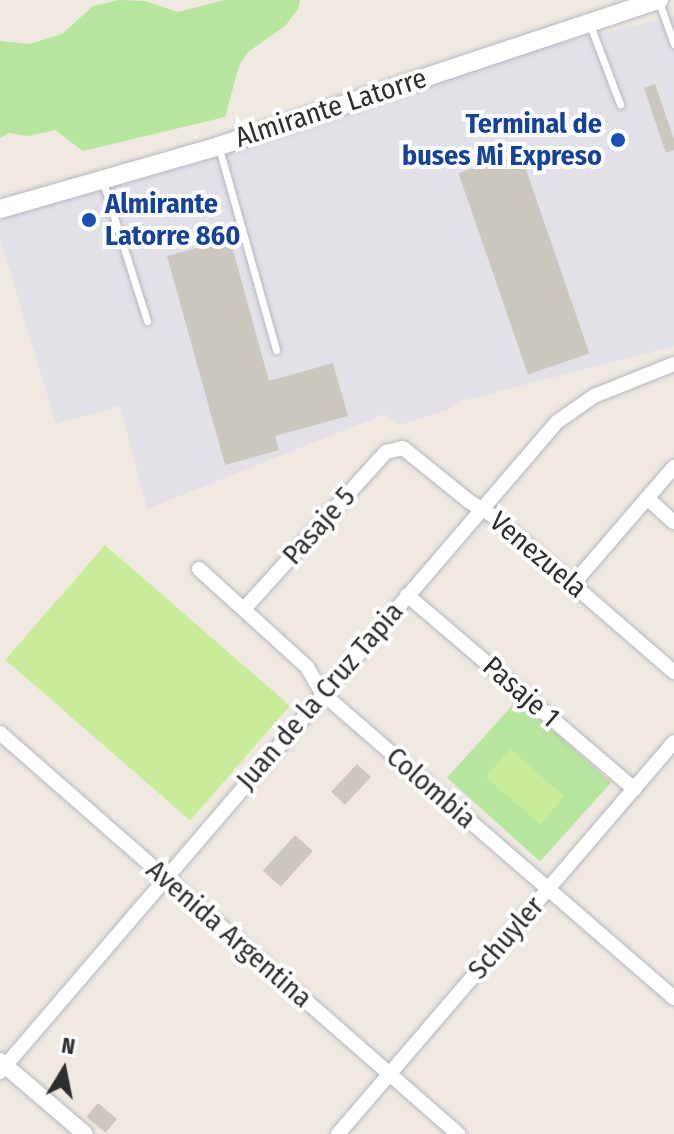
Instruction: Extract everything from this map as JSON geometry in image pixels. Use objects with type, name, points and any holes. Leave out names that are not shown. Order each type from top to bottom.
[{"type":"main road","name":"Almirante Latorre","points":[[0,209],[219,146],[658,0]]},
{"type":"street","name":"Juan de la Cruz Tapia","points":[[2,1066],[322,693],[573,407],[673,366]]},
{"type":"street","name":"Venezuela","points":[[397,447],[408,451],[482,509],[674,672]]},
{"type":"street","name":"Pasaje 5","points":[[244,609],[386,452],[397,447]]},
{"type":"street","points":[[573,584],[674,467]]},
{"type":"street","points":[[647,498],[674,522]]},
{"type":"street","name":"Colombia","points":[[199,569],[307,667],[322,693],[674,998]]},
{"type":"street","name":"Pasaje 1","points":[[407,595],[634,789]]},
{"type":"street","name":"Avenida Argentina","points":[[0,733],[458,1134]]},
{"type":"street","name":"Schuyler","points":[[338,1134],[674,742]]},
{"type":"street","points":[[2,1066],[85,1134]]},
{"type":"lane","points":[[658,0],[674,44]]},
{"type":"lane","points":[[590,23],[620,104]]},
{"type":"lane","points":[[219,146],[276,350]]},
{"type":"lane","points":[[102,180],[147,321]]},
{"type":"shaded area","points":[[674,16],[674,346],[462,401],[447,410],[400,425],[385,414],[147,509],[120,406],[56,424],[0,238],[0,211],[539,48]]},
{"type":"green space","points":[[119,0],[145,1],[178,12],[225,0],[300,0],[298,9],[285,26],[248,52],[239,66],[225,117],[83,151],[55,130],[29,136],[9,133],[0,138],[0,41],[29,44],[62,34],[93,6]]},
{"type":"green space","points":[[105,545],[290,706],[190,820],[5,660]]},
{"type":"green space","points":[[518,699],[611,783],[540,861],[447,778]]},
{"type":"green space","points":[[510,749],[564,796],[540,824],[486,777]]},
{"type":"building","points":[[655,84],[674,139],[674,150],[666,153],[644,88]]},
{"type":"building","points":[[520,152],[589,353],[528,375],[459,173]]},
{"type":"building","points":[[230,239],[269,381],[333,363],[348,416],[275,436],[279,450],[225,465],[167,256]]},
{"type":"building","points":[[357,764],[371,777],[345,805],[331,792]]},
{"type":"building","points":[[295,835],[313,851],[281,887],[263,871]]},
{"type":"building","points":[[98,1103],[117,1119],[106,1133],[86,1117]]},
{"type":"place","name":"Terminal de buses Mi Expreso","points":[[618,140]]},
{"type":"place","name":"Almirante Latorre 860","points":[[89,220]]}]
